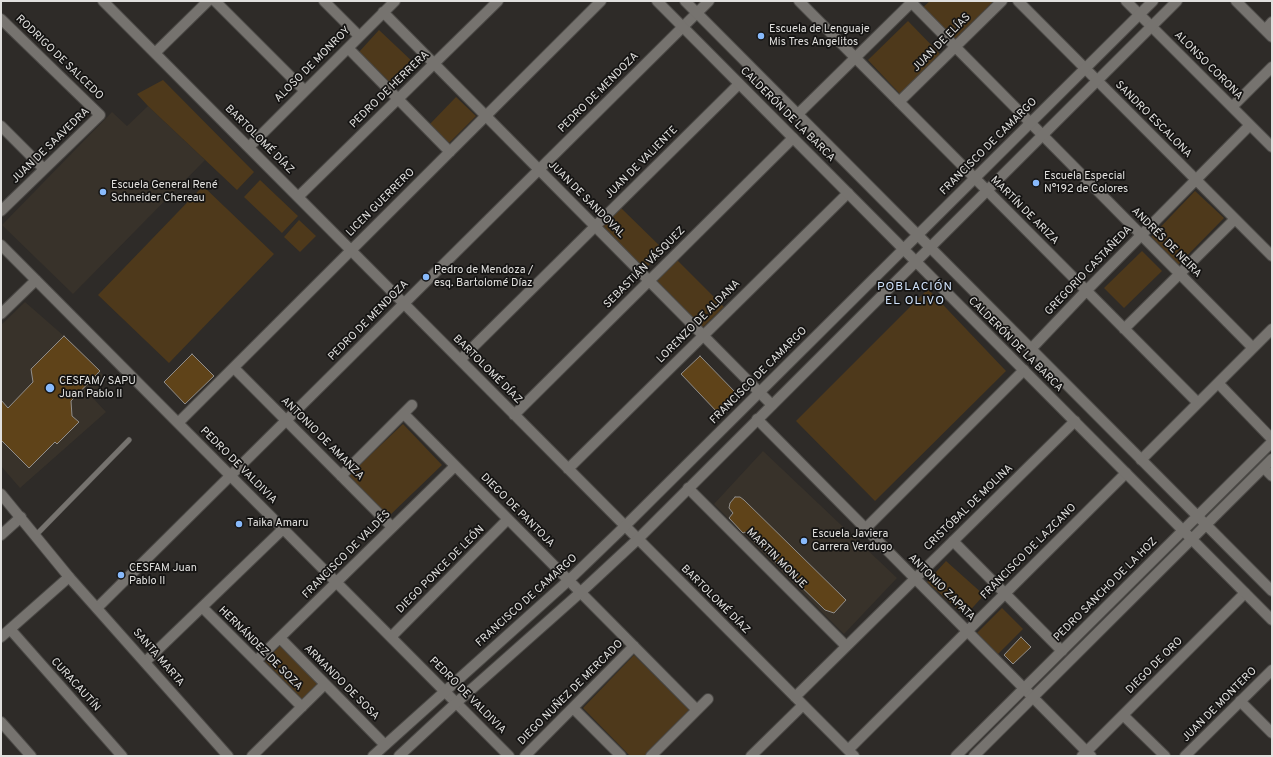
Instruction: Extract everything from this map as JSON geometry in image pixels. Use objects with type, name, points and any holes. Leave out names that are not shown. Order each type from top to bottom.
[{"type":"street","name":"BARTOLOMÉ DÍAZ","points":[[103,1],[851,753]]},
{"type":"street","points":[[155,53],[208,1]]},
{"type":"street","points":[[215,1],[305,91]]},
{"type":"street","points":[[324,1],[359,36]]},
{"type":"street","name":"ALOSO DE MONROY","points":[[249,147],[395,1]]},
{"type":"street","name":"PEDRO DE HERRERA","points":[[298,197],[498,1]]},
{"type":"street","name":"LICEN GUERRERO","points":[[178,424],[601,1]]},
{"type":"street","name":"CALDERÓN DE LA BARCA","points":[[657,1],[1272,620]]},
{"type":"street","name":"CALDERÓN DE LA BARCA","points":[[685,1],[1272,591]]},
{"type":"street","name":"PEDRO DE MENDOZA","points":[[97,608],[709,1]]},
{"type":"street","name":"MARTÍN DE ARIZA","points":[[799,1],[1198,404]]},
{"type":"street","name":"JUAN DE ELÍAS","points":[[899,102],[1002,1]]},
{"type":"street","name":"SANDRO ESCALONA","points":[[1018,1],[1272,256]]},
{"type":"street","name":"ALONSO CORONA","points":[[1126,1],[1272,147]]},
{"type":"street","name":"FRANCISCO DE CAMARGO","points":[[373,756],[569,580],[625,526],[1152,1]]},
{"type":"street","points":[[399,756],[638,539],[1178,1]]},
{"type":"street","points":[[1236,1],[1270,30]]},
{"type":"street","points":[[798,114],[912,2]]},
{"type":"street","name":"ANDRÉS DE NEIRA","points":[[912,2],[1253,348]]},
{"type":"street","name":"JUAN DE SANDOVAL","points":[[383,12],[772,405]]},
{"type":"street","name":"RODRIGO DE SALCEDO","points":[[2,22],[100,115]]},
{"type":"street","points":[[348,48],[450,152]]},
{"type":"street","points":[[1232,107],[1272,68]]},
{"type":"street","name":"JUAN DE VALIENTE","points":[[460,360],[739,84]]},
{"type":"street","name":"JUAN DE SAAVEDRA","points":[[1,211],[100,115]]},
{"type":"street","name":"GREGORIO CASTAÑEDA","points":[[1031,349],[1195,179],[1250,125]]},
{"type":"street","points":[[1,126],[44,169]]},
{"type":"street","name":"SEBASTIÁN VÁSQUEZ","points":[[514,415],[793,138]]},
{"type":"street","name":"LORENZO DE ALDANA","points":[[568,469],[848,193]]},
{"type":"street","points":[[1124,329],[1235,219]]},
{"type":"street","name":"PEDRO DE VALDIVIA","points":[[1,245],[509,756]]},
{"type":"street","points":[[1,314],[36,280]]},
{"type":"street","points":[[1141,460],[1272,329]]},
{"type":"street","name":"ANTONIO DE AMANZA","points":[[234,368],[392,527]]},
{"type":"street","points":[[865,529],[1024,370]]},
{"type":"street","points":[[1218,383],[1272,438]]},
{"type":"street","points":[[341,476],[412,405]]},
{"type":"street","name":"DIEGO DE PANTOJA","points":[[404,414],[697,710]]},
{"type":"street","name":"ANTONIO ZAPATA","points":[[757,419],[914,579],[1033,697],[1087,754]]},
{"type":"street","name":"CRISTÓBAL DE MOLINA","points":[[795,696],[1075,421]]},
{"type":"street","name":"PEDRO SANCHO DE LA HOZ","points":[[956,756],[1272,442]]},
{"type":"street","points":[[974,756],[1272,460]]},
{"type":"street","name":"FRANCISCO DE VALDÉS","points":[[256,661],[455,466]]},
{"type":"street","points":[[1264,468],[1272,476]]},
{"type":"street","name":"FRANCISCO DE LAZCANO","points":[[851,753],[967,631],[1126,473]]},
{"type":"street","name":"MARTIN MONJE","points":[[688,488],[846,646]]},
{"type":"street","name":"SANTA MARTA","points":[[1,494],[69,576],[228,756]]},
{"type":"street","points":[[1,535],[21,517]]},
{"type":"street","name":"DIEGO PONCE DE LEÓN","points":[[391,637],[508,519]]},
{"type":"street","points":[[145,662],[283,528]]},
{"type":"street","points":[[953,541],[1062,651]]},
{"type":"street","points":[[1,637],[69,576]]},
{"type":"street","name":"DIEGO DE ORO","points":[[1087,754],[1123,715],[1245,593]]},
{"type":"street","name":"HERNÁNDEZ DE SOZA","points":[[202,607],[302,707]]},
{"type":"street","name":"CURACAUTÍN","points":[[10,629],[122,756]]},
{"type":"street","name":"ARMANDO DE SOSA","points":[[280,638],[385,745]]},
{"type":"street","name":"DIEGO NUÑEZ DE MERCADO","points":[[524,756],[634,646]]},
{"type":"street","name":"JUAN DE MONTERO","points":[[1185,756],[1272,670]]},
{"type":"street","points":[[252,756],[325,684]]},
{"type":"street","points":[[651,756],[708,699]]},
{"type":"street","points":[[1240,702],[1272,733]]},
{"type":"street","points":[[751,756],[803,705]]},
{"type":"street","points":[[573,708],[621,756]]},
{"type":"street","points":[[1123,715],[1165,756]]},
{"type":"street","points":[[1,722],[31,756]]},
{"type":"lane","points":[[36,535],[129,440]]},
{"type":"shaded area","points":[[930,1],[994,1],[954,40],[922,8]]},
{"type":"shaded area","points":[[908,21],[941,55],[900,94],[868,60]]},
{"type":"shaded area","points":[[379,30],[415,64],[394,86],[359,52]]},
{"type":"shaded area","points":[[163,80],[254,172],[237,190],[137,94]]},
{"type":"shaded area","points":[[456,97],[476,116],[449,143],[430,124]]},
{"type":"shaded area","name":"Escuela General René Schneider Chereau","points":[[148,106],[205,160],[73,294],[2,225],[112,112],[127,126]]},
{"type":"shaded area","points":[[260,180],[298,216],[282,233],[244,197]]},
{"type":"shaded area","points":[[203,186],[274,254],[169,363],[98,295]]},
{"type":"shaded area","points":[[1195,191],[1224,218],[1177,266],[1149,239]]},
{"type":"shaded area","points":[[621,208],[664,250],[642,272],[600,230]]},
{"type":"shaded area","points":[[299,220],[316,236],[300,252],[284,237]]},
{"type":"shaded area","points":[[1142,251],[1162,271],[1124,308],[1104,288]]},
{"type":"shaded area","points":[[677,260],[724,307],[702,328],[655,281]]},
{"type":"shaded area","points":[[928,289],[1006,371],[875,501],[796,421]]},
{"type":"shaded area","name":"CESFAM/ SAPU Juan Pablo II","points":[[25,302],[64,336],[107,379],[92,397],[106,412],[20,488],[1,466],[1,325]]},
{"type":"shaded area","points":[[403,424],[442,465],[388,517],[348,476]]},
{"type":"shaded area","name":"Escuela Javiera Carrera Verdugo","points":[[763,451],[897,578],[844,634],[714,504]]},
{"type":"shaded area","points":[[946,561],[984,595],[965,616],[927,582]]},
{"type":"shaded area","points":[[1002,608],[1023,629],[998,654],[977,633]]},
{"type":"shaded area","points":[[280,646],[321,686],[304,702],[265,661]]},
{"type":"shaded area","points":[[634,655],[690,711],[645,756],[630,756],[583,708]]},
{"type":"building","points":[[64,336],[100,371],[71,401],[72,416],[79,422],[57,444],[55,442],[29,468],[1,440],[1,400],[8,408],[33,382],[31,369]]},
{"type":"building","points":[[192,354],[214,376],[185,404],[164,382]]},
{"type":"building","points":[[700,356],[737,394],[718,413],[681,374]]},
{"type":"building","points":[[735,497],[740,497],[744,500],[846,600],[834,613],[825,610],[729,518],[733,513],[729,508],[730,503]]},
{"type":"building","points":[[1021,637],[1031,647],[1013,664],[1004,655]]},
{"type":"place","name":"Escuela de Lenguaje Mis Tres Angelitos","points":[[761,36]]},
{"type":"place","name":"Escuela Especial N°192 de Colores","points":[[1036,183]]},
{"type":"place","name":"Escuela General René Schneider Chereau","points":[[103,192]]},
{"type":"place","name":"Pedro de Mendoza / esq. Bartolomé Díaz","points":[[426,277]]},
{"type":"place","name":"CESFAM/ SAPU Juan Pablo II","points":[[50,388]]},
{"type":"place","name":"Taika Amaru","points":[[239,524]]},
{"type":"place","name":"Escuela Javiera Carrera Verdugo","points":[[804,541]]},
{"type":"place","name":"CESFAM Juan Pablo II","points":[[121,575]]},
{"type":"district","name":"POBLACIÓN EL OLIVO","points":[[915,295]]}]
